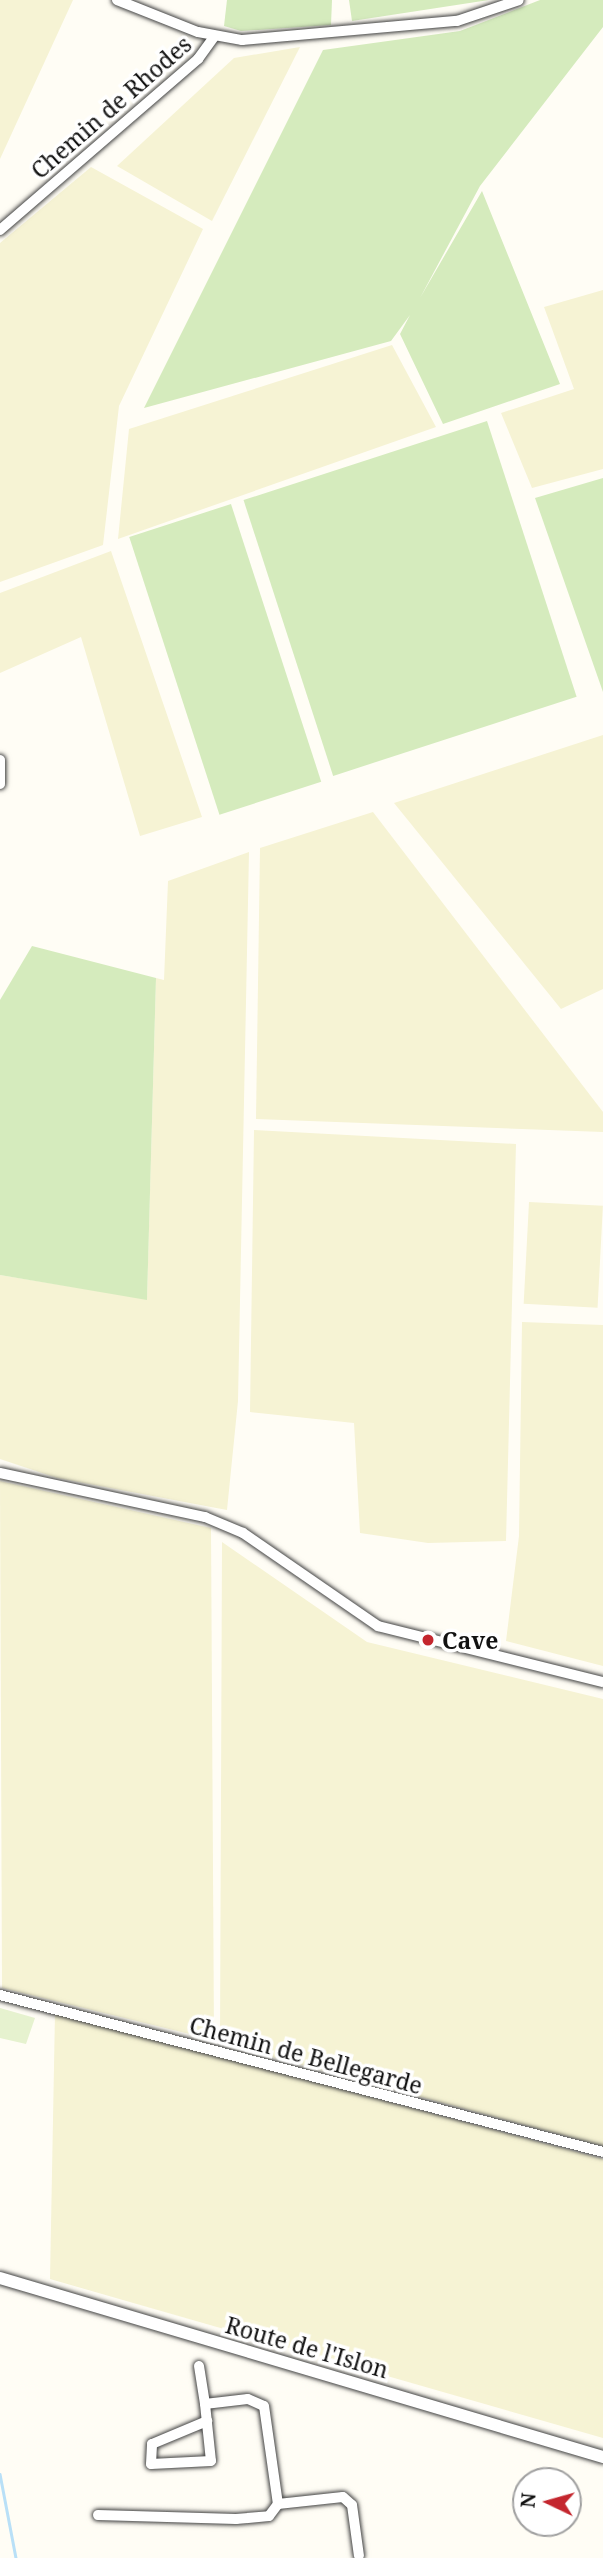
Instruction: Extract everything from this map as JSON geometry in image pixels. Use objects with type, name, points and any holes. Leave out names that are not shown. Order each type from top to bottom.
[{"type":"street","points":[[117,0],[214,37],[272,40],[422,26],[519,0]]},
{"type":"street","name":"Chemin de Rhodes","points":[[0,230],[198,59],[214,37]]},
{"type":"street","points":[[0,760],[0,784]]},
{"type":"street","points":[[0,1474],[205,1517],[243,1533],[378,1626],[603,1682]]},
{"type":"street","name":"Chemin de Bellegarde","points":[[0,1995],[603,2152]]},
{"type":"street","name":"Route de l'Islon","points":[[0,2278],[603,2456]]},
{"type":"street","points":[[199,2366],[211,2460],[151,2464],[152,2444],[206,2421]]},
{"type":"street","points":[[98,2515],[236,2519],[269,2516],[278,2504],[264,2406],[248,2399],[205,2404]]},
{"type":"street","points":[[278,2504],[348,2499],[359,2556]]},
{"type":"shaded area","points":[[0,0],[73,0],[0,159]]},
{"type":"shaded area","points":[[300,47],[212,221],[117,166],[234,58]]},
{"type":"shaded area","points":[[91,167],[203,229],[119,406],[103,545],[0,582],[0,243]]},
{"type":"shaded area","points":[[603,290],[603,469],[532,488],[501,413],[574,389],[544,307]]},
{"type":"shaded area","points":[[392,345],[436,427],[118,539],[129,429]]},
{"type":"shaded area","points":[[111,551],[202,817],[140,836],[81,637],[0,673],[0,593]]},
{"type":"shaded area","points":[[603,735],[603,989],[561,1009],[394,803]]},
{"type":"shaded area","points":[[373,812],[603,1112],[603,1132],[256,1119],[260,848]]},
{"type":"shaded area","points":[[249,852],[238,1401],[227,1510],[57,1478],[0,1459],[0,1275],[147,1299],[156,978],[164,980],[168,881]]},
{"type":"shaded area","points":[[254,1130],[516,1144],[506,1541],[428,1543],[360,1533],[354,1423],[250,1412]]},
{"type":"shaded area","points":[[529,1202],[603,1206],[598,1308],[524,1304]]},
{"type":"shaded area","points":[[522,1322],[603,1325],[603,1666],[506,1641],[519,1536]]},
{"type":"shaded area","points":[[0,1481],[211,1528],[214,2040],[2,1988]]},
{"type":"shaded area","points":[[222,1542],[367,1642],[603,1699],[603,2146],[220,2043]]},
{"type":"shaded area","points":[[55,2013],[603,2159],[603,2438],[50,2279]]},
{"type":"green space","points":[[227,0],[332,0],[331,25],[241,31],[224,26]]},
{"type":"green space","points":[[349,0],[489,0],[352,21]]},
{"type":"green space","points":[[540,0],[603,0],[603,27],[480,186],[420,298],[482,191],[560,384],[443,424],[400,334],[410,315],[391,341],[144,408],[323,50],[460,31]]},
{"type":"green space","points":[[487,421],[577,697],[333,776],[244,500]]},
{"type":"green space","points":[[603,478],[603,692],[535,498]]},
{"type":"green space","points":[[231,504],[321,782],[219,815],[129,537]]},
{"type":"green space","points":[[32,946],[156,978],[147,1300],[0,1275],[0,1000]]},
{"type":"green space","points":[[0,2008],[35,2018],[26,2044],[0,2038]]},
{"type":"waterway","points":[[0,2474],[16,2558]]},
{"type":"place","name":"Cave","points":[[428,1640]]}]
